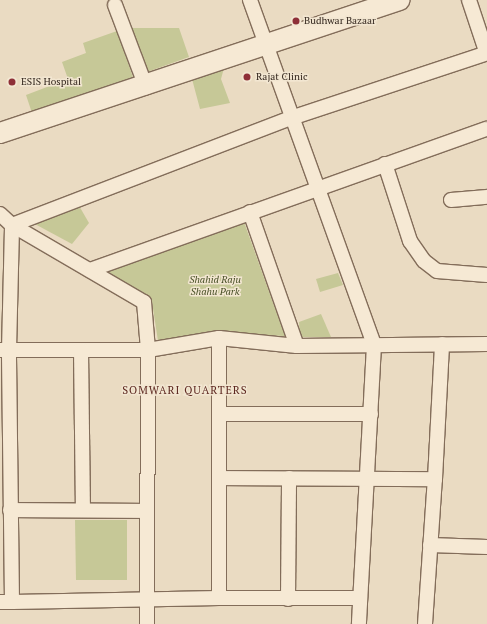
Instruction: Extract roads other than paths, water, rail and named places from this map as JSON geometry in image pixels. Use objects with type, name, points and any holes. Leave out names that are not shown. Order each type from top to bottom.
[{"type":"street","points":[[250,0],[266,47],[294,117],[317,188],[374,345],[368,479],[359,624]]},
{"type":"street","points":[[0,133],[266,47],[399,0]]},
{"type":"street","points":[[12,225],[294,117],[487,52],[469,0]]},
{"type":"street","points":[[116,5],[146,87]]},
{"type":"street","points":[[90,270],[317,188],[487,129]]},
{"type":"street","points":[[385,164],[410,241],[424,261],[437,271],[487,275]]},
{"type":"street","points":[[451,200],[487,197]]},
{"type":"street","points":[[250,212],[297,346]]},
{"type":"street","points":[[0,214],[12,225],[144,302],[148,350],[147,624]]},
{"type":"street","points":[[12,225],[4,350],[10,510],[6,602],[147,598],[360,598]]},
{"type":"street","points":[[4,350],[148,350],[219,338],[297,346],[487,344]]},
{"type":"street","points":[[219,338],[219,598]]},
{"type":"street","points":[[426,624],[442,344]]},
{"type":"street","points":[[81,350],[83,510]]},
{"type":"street","points":[[219,414],[371,414]]},
{"type":"street","points":[[219,478],[434,479]]},
{"type":"street","points":[[288,599],[289,478]]},
{"type":"street","points":[[10,510],[147,511]]},
{"type":"street","points":[[430,545],[487,547]]},
{"type":"place","name":"Budhwar Bazaar","points":[[296,21]]},
{"type":"place","name":"Rajat Clinic","points":[[247,77]]},
{"type":"place","name":"ESIS Hospital","points":[[12,82]]},
{"type":"district","name":"SOMWARI QUARTERS","points":[[185,390]]},
{"type":"park label","name":"Shahid Raju Shahu Park","points":[[215,284]]}]
